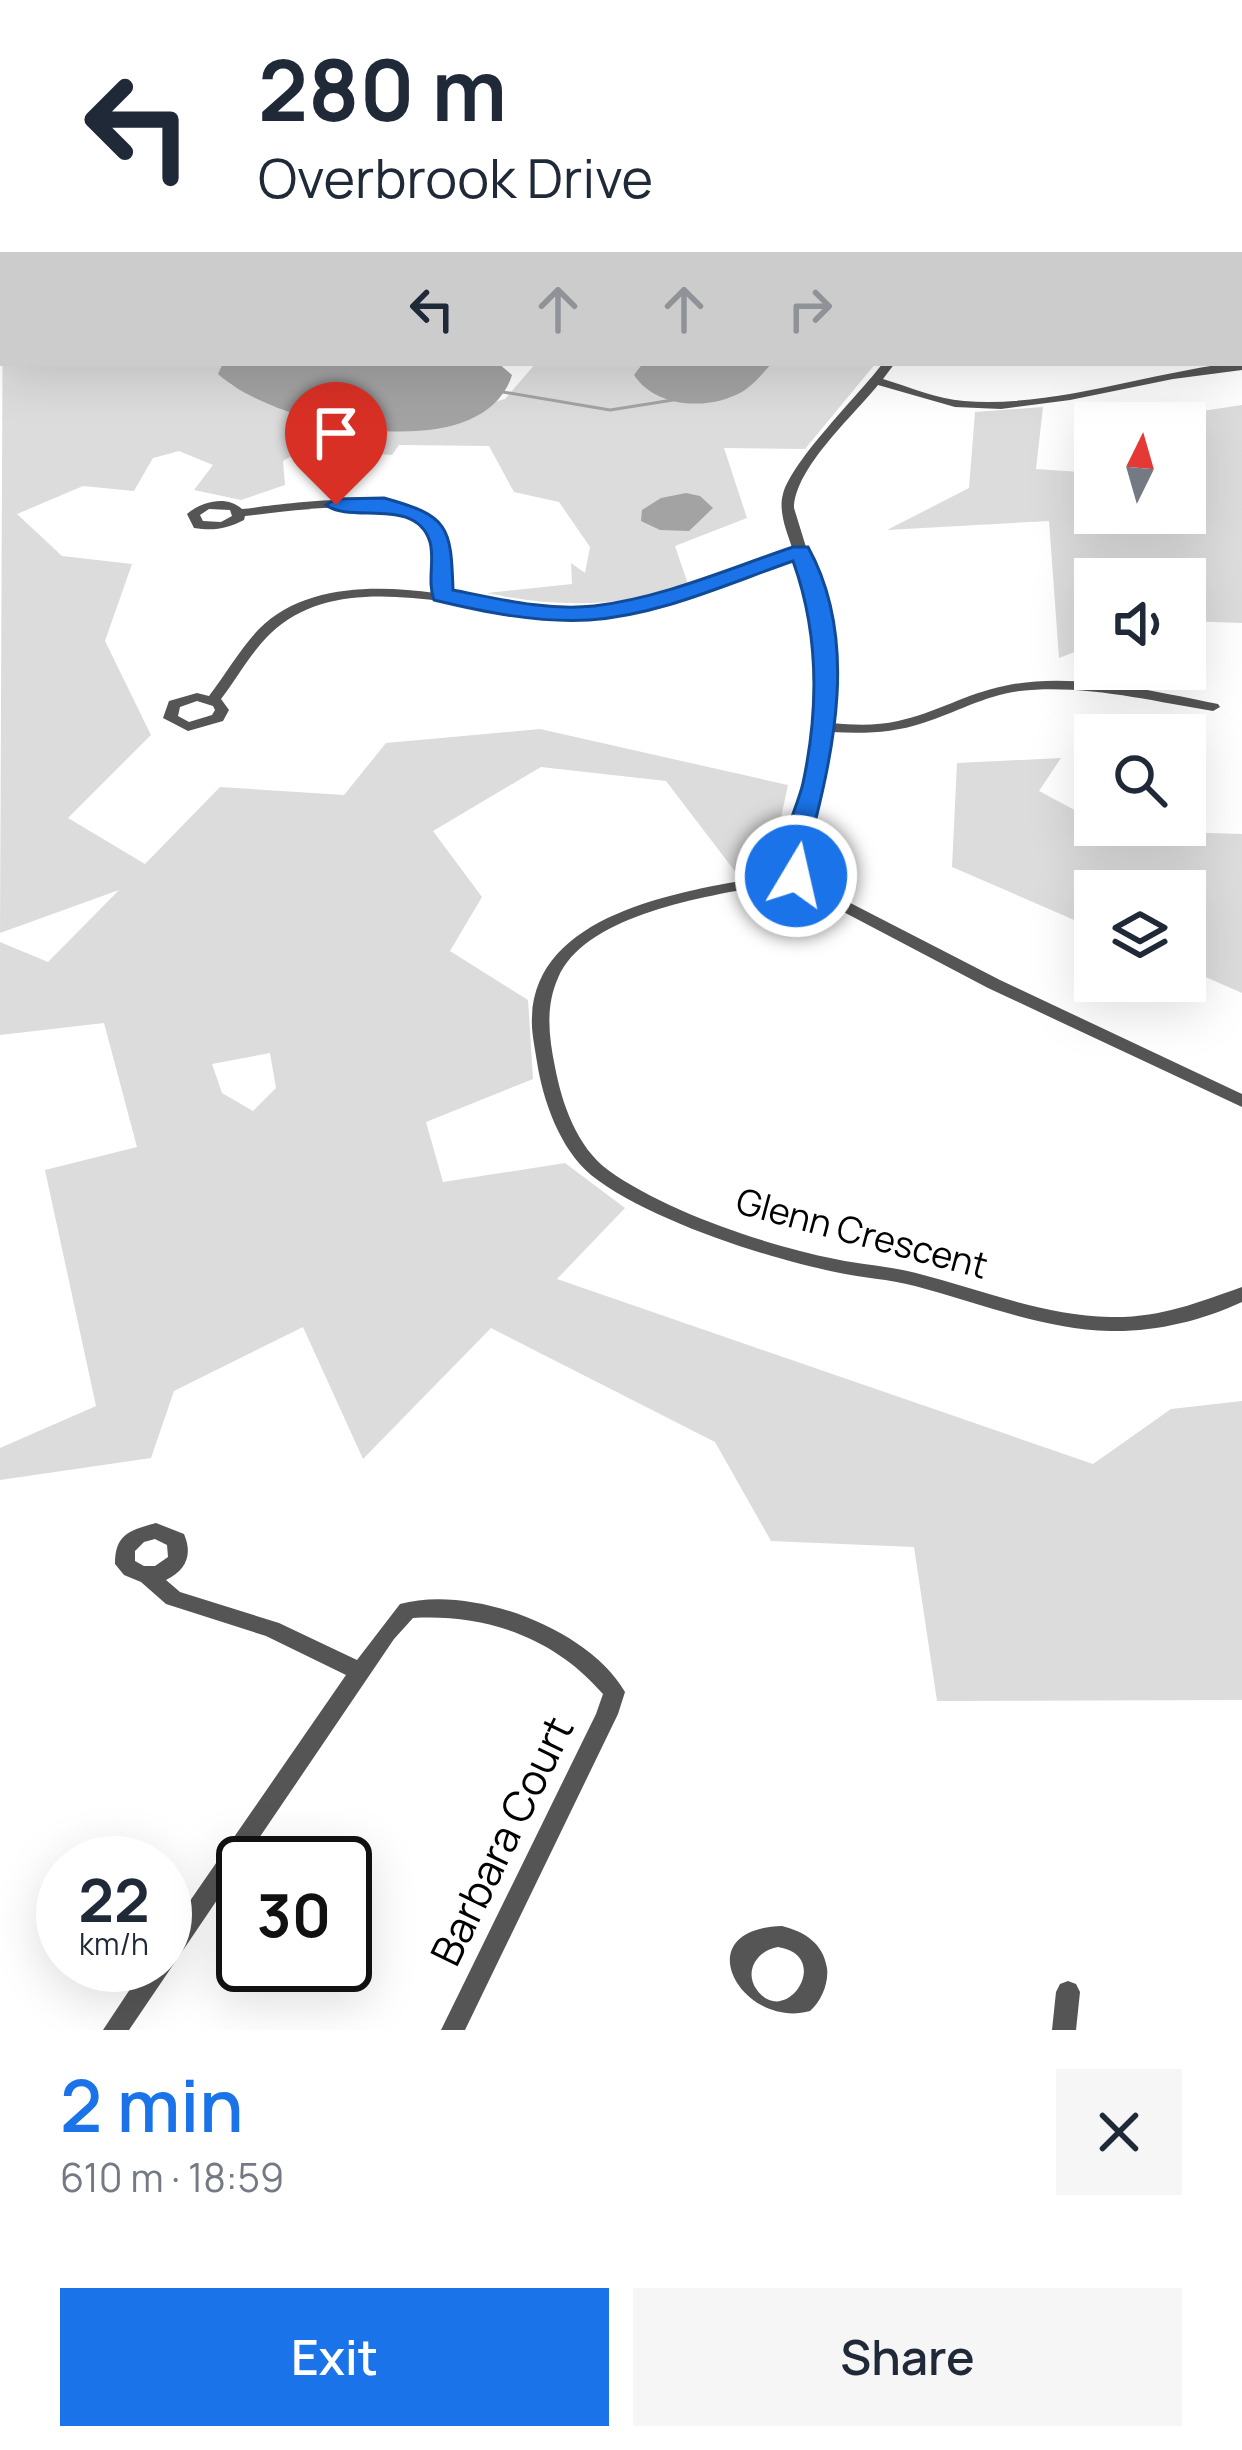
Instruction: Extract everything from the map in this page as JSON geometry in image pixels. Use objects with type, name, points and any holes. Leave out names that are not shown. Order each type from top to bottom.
[{"type":"street","points":[[887,366],[793,486],[788,510],[827,640],[823,728],[815,782],[794,853],[796,876],[823,895],[994,984],[1242,1101]]},
{"type":"street","points":[[877,381],[976,405],[1054,399],[1178,373],[1242,366]]},
{"type":"street","points":[[240,513],[361,503],[408,510],[434,527],[440,538],[442,595]]},
{"type":"street","points":[[213,700],[268,627],[303,605],[375,595],[442,595],[527,611],[605,611],[655,602],[800,552]]},
{"type":"street","points":[[823,728],[866,730],[905,724],[966,700],[1022,687],[1077,688],[1213,706]]},
{"type":"street","name":"Glenn Crescent","points":[[796,876],[604,923],[566,948],[555,963],[538,1004],[544,1063],[567,1131],[600,1173],[700,1222],[776,1252],[911,1278],[1040,1318],[1114,1324],[1158,1321],[1209,1310],[1242,1294]]},
{"type":"street","points":[[1220,1090],[1242,1087]]},
{"type":"street","points":[[148,1576],[173,1598],[253,1622],[359,1671]]},
{"type":"street","name":"Barbara Court","points":[[192,1917],[359,1671],[407,1610],[471,1611],[542,1633],[598,1669],[614,1691],[453,2030]]},
{"type":"street","points":[[116,2030],[142,1992]]},
{"type":"street","points":[[1064,2030],[1069,1993]]},
{"type":"shaded area","points":[[2,366],[222,366],[219,374],[231,385],[339,427],[385,431],[505,399],[533,366],[874,366],[805,449],[724,448],[747,518],[675,546],[688,584],[638,598],[563,603],[487,593],[572,584],[571,563],[585,573],[590,547],[559,502],[514,492],[489,446],[399,445],[392,455],[304,449],[283,461],[285,485],[241,500],[194,490],[213,465],[179,451],[153,458],[134,491],[83,486],[17,514],[62,556],[132,564],[105,641],[151,735],[68,818],[145,864],[220,787],[344,795],[386,743],[540,729],[788,785],[771,864],[737,874],[666,781],[541,767],[433,831],[482,897],[450,951],[528,1000],[533,1079],[426,1122],[443,1182],[565,1163],[625,1208],[557,1279],[1093,1464],[1171,1409],[1242,1401],[1242,1700],[937,1701],[914,1547],[771,1541],[715,1442],[491,1328],[363,1459],[303,1327],[174,1391],[151,1458],[0,1480],[0,1448],[96,1406],[45,1170],[137,1147],[104,1023],[0,1035],[0,942],[48,962],[119,890],[0,933]],"holes":[[[270,1053],[276,1088],[253,1111],[222,1093],[212,1064]]]},
{"type":"shaded area","points":[[222,366],[502,366],[512,375],[493,405],[461,423],[421,431],[328,423],[284,410],[218,374]]},
{"type":"shaded area","points":[[641,366],[769,366],[745,390],[701,403],[656,395],[634,375]]},
{"type":"shaded area","points":[[1242,405],[1242,623],[1206,622],[1206,558],[1074,558],[1074,652],[1059,658],[1049,521],[887,530],[969,488],[975,412],[1043,407],[1036,469],[1074,472],[1074,534],[1206,534],[1206,410]]},
{"type":"shaded area","points":[[686,493],[700,496],[713,508],[689,531],[660,530],[641,521],[642,510],[661,498]]},
{"type":"shaded area","points":[[1061,758],[1039,791],[1074,810],[1074,846],[1206,846],[1206,833],[1242,834],[1242,993],[1206,977],[1206,870],[1074,870],[1074,920],[952,867],[957,763]]},
{"type":"waterway","points":[[503,392],[610,410],[673,400]]},
{"type":"route","points":[[336,505],[361,503],[408,510],[434,527],[440,538],[442,595],[556,614],[655,602],[800,552],[809,568],[827,640],[823,728],[815,782],[794,853],[796,876]]}]
